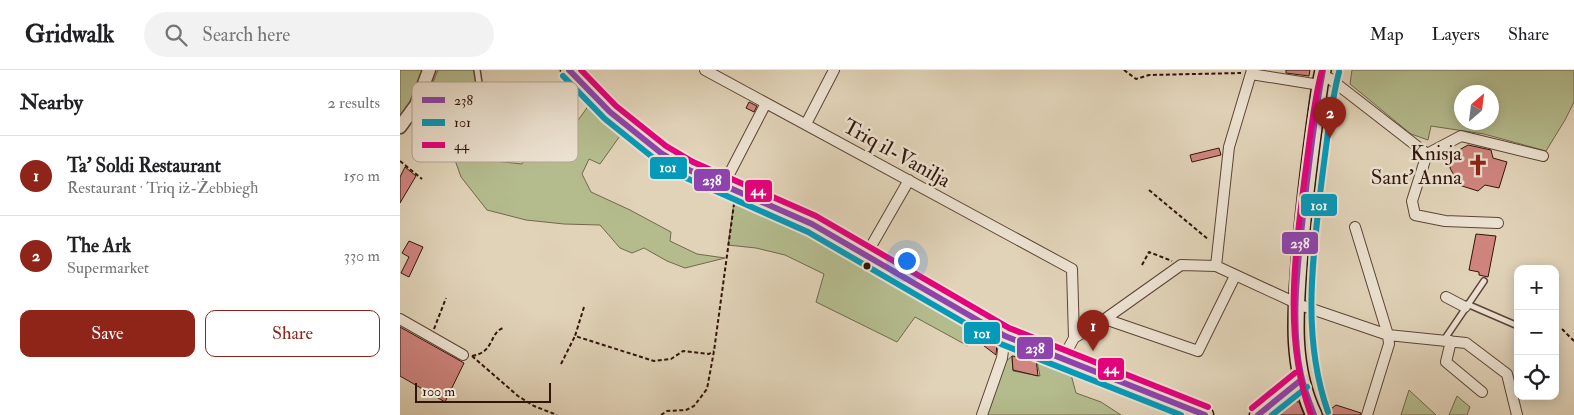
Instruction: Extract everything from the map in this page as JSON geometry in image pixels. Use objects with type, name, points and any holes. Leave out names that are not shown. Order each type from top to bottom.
[{"type":"main road","points":[[569,70],[610,112],[661,153],[689,170],[812,224],[1005,336],[1205,415]]},
{"type":"main road","points":[[1314,415],[1301,380],[1295,333],[1300,304],[1305,188],[1325,76]]},
{"type":"main road","points":[[1300,304],[1307,379],[1313,401],[1320,415]]},
{"type":"main road","points":[[1259,415],[1301,380]]},
{"type":"street","points":[[425,82],[429,70]]},
{"type":"street","name":"Triq il-Vanilja","points":[[705,70],[1072,269],[1074,338]]},
{"type":"street","points":[[806,124],[834,70]]},
{"type":"street","points":[[1216,266],[1229,147],[1252,72],[1325,76],[1427,154]]},
{"type":"street","points":[[729,189],[766,102]]},
{"type":"street","points":[[400,128],[412,112]]},
{"type":"street","points":[[1498,223],[1445,221],[1415,215],[1412,201],[1427,154],[1461,136],[1543,156]]},
{"type":"street","points":[[866,255],[909,180]]},
{"type":"street","points":[[1355,227],[1388,335],[1389,344],[1366,415]]},
{"type":"street","points":[[1062,360],[1074,338],[1106,319],[1181,264],[1216,266],[1300,304],[1388,335],[1466,343],[1507,374],[1517,415]]},
{"type":"street","points":[[1106,319],[1198,351],[1235,276]]},
{"type":"street","points":[[1446,297],[1466,306]]},
{"type":"street","points":[[400,319],[463,355]]},
{"type":"street","points":[[982,415],[1002,358],[1005,336]]},
{"type":"street","points":[[1447,340],[1446,362],[1482,392]]},
{"type":"lane","points":[[1447,340],[1466,306],[1484,281]]},
{"type":"lane","points":[[1466,306],[1514,324]]},
{"type":"path","points":[[1124,70],[1136,79],[1148,75],[1252,72]]},
{"type":"path","points":[[1233,70],[1237,72]]},
{"type":"path","points":[[400,161],[422,179]]},
{"type":"path","points":[[661,415],[667,412],[686,410],[694,406],[707,389],[714,351],[729,189]]},
{"type":"path","points":[[1149,190],[1217,247]]},
{"type":"path","points":[[1142,265],[1149,252],[1181,264]]},
{"type":"path","points":[[430,335],[446,298]]},
{"type":"path","points":[[561,364],[575,336],[584,307]]},
{"type":"path","points":[[503,328],[499,329],[486,351],[472,356],[518,396],[534,406],[557,415]]},
{"type":"path","points":[[1562,329],[1574,342]]},
{"type":"path","points":[[575,336],[654,361],[671,359],[683,351],[709,354],[714,351]]},
{"type":"green space","points":[[400,70],[423,70],[419,82],[412,82],[412,99],[400,119]]},
{"type":"green space","points":[[438,70],[474,70],[477,82],[433,82]]},
{"type":"green space","points":[[1352,70],[1574,70],[1574,102],[1546,151],[1484,134],[1458,130],[1499,130],[1499,85],[1454,85],[1454,129],[1431,126],[1428,140],[1411,134],[1350,84]]},
{"type":"green space","points":[[589,105],[622,133],[600,164],[589,159],[582,174],[591,192],[671,232],[670,241],[697,254],[725,258],[685,268],[667,261],[644,248],[632,253],[620,248],[600,225],[526,220],[487,210],[461,177],[456,162],[522,164],[523,162],[578,162],[578,120]]},
{"type":"green space","points":[[734,202],[807,232],[969,324],[972,334],[968,346],[915,317],[897,342],[816,302],[824,274],[785,255],[756,248],[728,245]]},
{"type":"green space","points":[[1012,356],[1013,371],[1040,376],[1036,357],[1070,371],[1076,393],[1101,402],[1121,415],[986,415],[1004,363]]},
{"type":"green space","points":[[1410,391],[1436,415],[1401,415]]},
{"type":"green space","points":[[1457,396],[1470,407],[1467,415],[1449,415]]},
{"type":"building","points":[[1286,70],[1310,70],[1309,76],[1286,73]]},
{"type":"building","points":[[749,102],[757,106],[754,112],[746,108]]},
{"type":"building","name":"Knisja Sant' Anna","points":[[1468,145],[1491,150],[1493,158],[1507,162],[1499,188],[1485,185],[1478,191],[1459,185],[1450,168],[1454,153]]},
{"type":"building","points":[[1219,148],[1221,155],[1192,162],[1190,155]]},
{"type":"building","points":[[405,167],[416,176],[400,203],[400,177]]},
{"type":"building","points":[[1476,234],[1496,236],[1488,277],[1479,275],[1479,272],[1469,270]]},
{"type":"building","points":[[409,241],[423,247],[409,277],[401,273],[409,257],[402,253]]},
{"type":"building","points":[[400,327],[464,363],[445,402],[400,376]]},
{"type":"building","points":[[979,333],[997,344],[996,355],[975,339]]},
{"type":"building","points":[[1012,356],[1036,359],[1038,376],[1013,370]]},
{"type":"building","points":[[1291,401],[1299,402],[1304,415],[1274,415]]},
{"type":"building","points":[[1336,405],[1361,413],[1360,415],[1323,415]]},
{"type":"transit line","name":"238","points":[[569,70],[610,112],[661,153],[689,170],[812,224],[1005,336],[1205,415]]},
{"type":"transit line","name":"44","points":[[581,70],[616,106],[666,146],[693,162],[816,216],[1009,328],[1208,407]]},
{"type":"transit line","name":"44","points":[[1311,415],[1302,386],[1297,356],[1294,296],[1301,205],[1314,109],[1322,70]]},
{"type":"transit line","name":"238","points":[[1314,415],[1305,390],[1297,354],[1295,310],[1305,198],[1323,70]]},
{"type":"transit line","name":"101","points":[[1328,412],[1314,354],[1312,296],[1315,237],[1322,178],[1331,111],[1339,72]]},
{"type":"transit line","name":"101","points":[[563,76],[569,82]]},
{"type":"transit line","name":"101","points":[[578,91],[605,119],[656,160],[684,177],[808,232],[1001,344],[1181,415]]},
{"type":"transit line","name":"44","points":[[1252,408],[1295,373]]},
{"type":"transit line","name":"238","points":[[1258,415],[1301,380]]},
{"type":"transit line","name":"101","points":[[1272,415],[1307,387]]},
{"type":"place","name":"The Ark","points":[[1330,138]]},
{"type":"place","name":"Knisja Sant' Anna","points":[[1478,165]]},
{"type":"place","name":"Ta' Soldi Restaurant","points":[[1093,351]]}]
